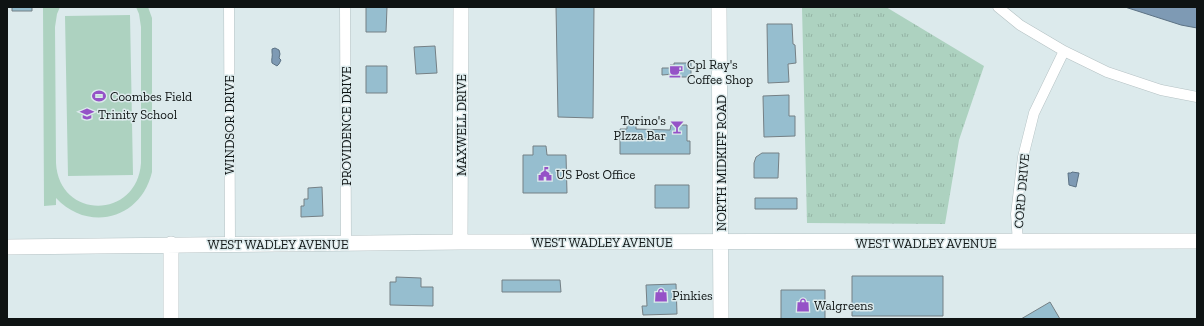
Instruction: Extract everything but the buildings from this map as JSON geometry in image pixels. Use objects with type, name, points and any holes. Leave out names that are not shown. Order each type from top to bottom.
[{"type":"main road","name":"MAXWELL DRIVE","points":[[460,242],[461,7]]},
{"type":"main road","name":"NORTH MIDKIFF ROAD","points":[[719,7],[721,319]]},
{"type":"main road","name":"WEST WADLEY AVENUE","points":[[7,247],[460,242],[1197,242]]},
{"type":"main road","points":[[171,244],[171,319]]},
{"type":"street","name":"WINDSOR DRIVE","points":[[229,7],[230,244]]},
{"type":"street","name":"PROVIDENCE DRIVE","points":[[345,7],[346,244]]},
{"type":"street","points":[[998,7],[1020,25],[1064,51],[1107,72],[1161,90],[1197,97]]},
{"type":"street","name":"CORD DRIVE","points":[[1018,243],[1016,214],[1023,157],[1034,113],[1064,51]]},
{"type":"green space","points":[[43,7],[60,7],[57,14],[55,27],[56,163],[60,182],[70,195],[83,203],[98,206],[113,203],[126,195],[136,182],[141,163],[141,27],[139,14],[136,7],[148,7],[152,18],[152,172],[146,188],[137,201],[125,210],[112,216],[98,218],[83,215],[69,209],[56,198],[56,205],[44,206]]},
{"type":"green space","points":[[802,7],[886,7],[984,66],[959,140],[945,224],[807,223]]},
{"type":"green space","name":"Coombes Field","points":[[130,15],[133,175],[68,176],[65,16]]},
{"type":"water","points":[[1125,7],[1197,7],[1197,28],[1181,25]]},
{"type":"water","points":[[275,48],[279,50],[279,58],[281,60],[277,66],[272,63],[272,49]]},
{"type":"water","points":[[1068,173],[1079,173],[1076,187],[1069,185]]},
{"type":"place","name":"Cpl Ray's Coffee Shop","points":[[676,71]]},
{"type":"place","name":"Coombes Field","points":[[99,96]]},
{"type":"place","name":"Trinity School","points":[[87,114]]},
{"type":"place","name":"Torino's PIzza Bar","points":[[677,127]]},
{"type":"place","name":"US Post Office","points":[[545,174]]},
{"type":"place","name":"Pinkies","points":[[661,295]]},
{"type":"place","name":"Walgreens","points":[[803,305]]}]
